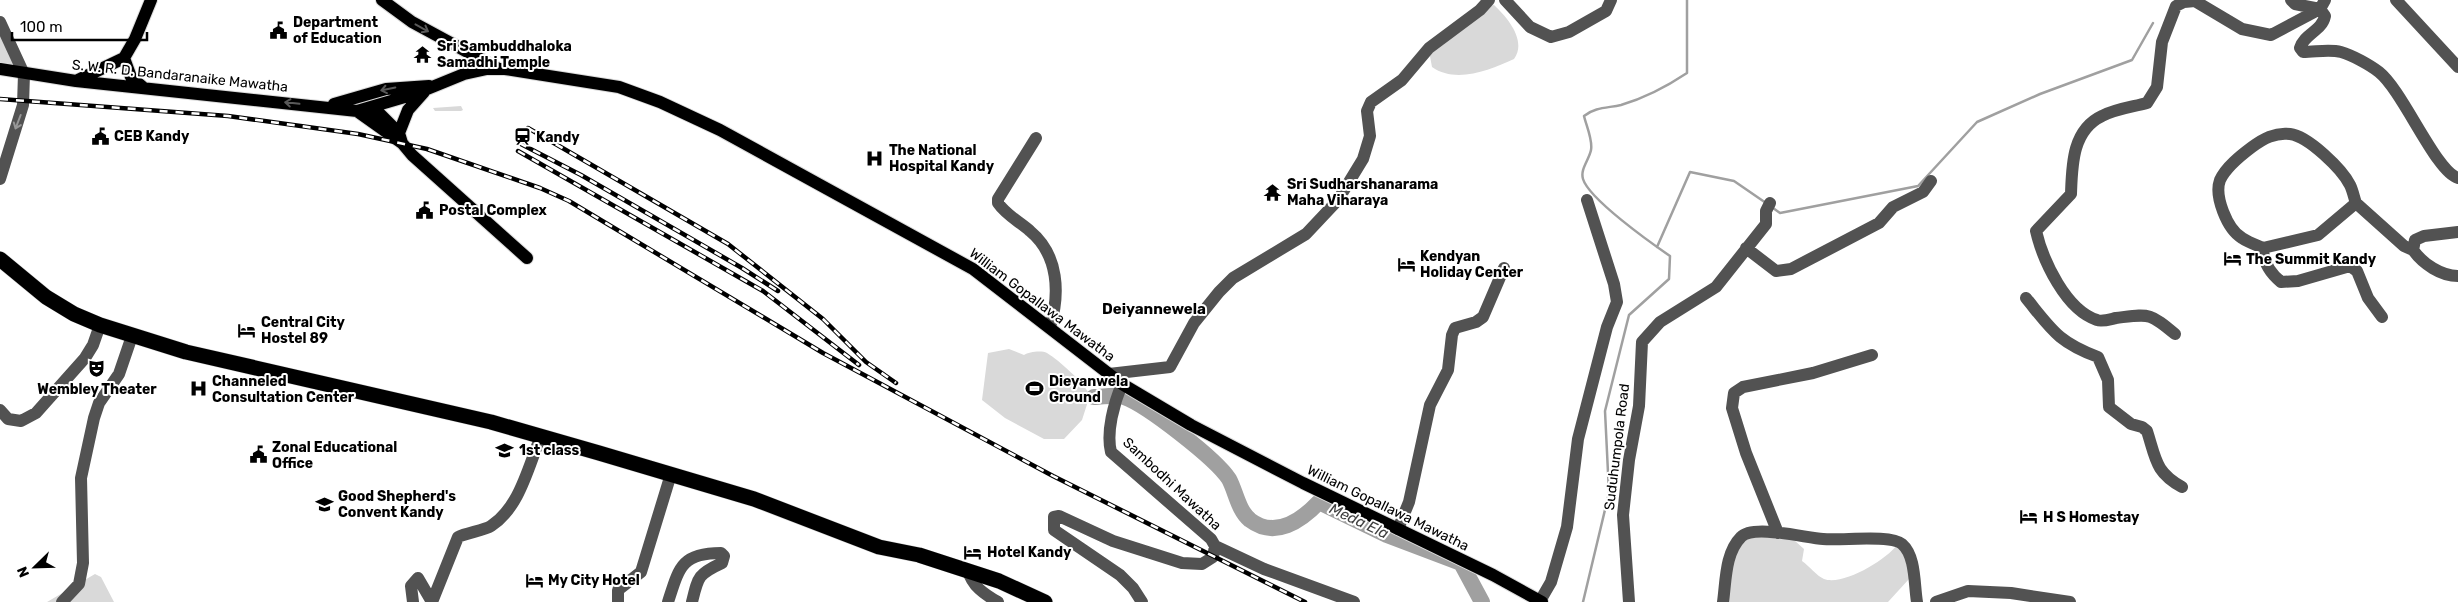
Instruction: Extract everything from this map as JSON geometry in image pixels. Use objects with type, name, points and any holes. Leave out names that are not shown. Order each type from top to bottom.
[{"type":"highway","points":[[0,258],[46,297],[74,314],[132,336],[186,352],[491,422],[671,474],[770,504],[879,547],[918,554],[968,570],[999,581],[1045,602]]},
{"type":"main road","points":[[76,81],[124,58],[136,39],[151,0]]},
{"type":"main road","points":[[382,0],[412,22],[497,68]]},
{"type":"main road","points":[[461,50],[465,62],[464,74]]},
{"type":"main road","points":[[124,58],[131,77],[144,88]]},
{"type":"main road","name":"William Gopallawa Mawatha","points":[[357,111],[431,88],[464,74],[497,68],[619,86],[660,102],[720,130],[972,269],[1109,374],[1119,392],[1493,575],[1541,601]]},
{"type":"main road","name":"S. W. R. D. Bandaranaike Mawatha","points":[[0,69],[76,81],[325,106],[357,111]]},
{"type":"main road","points":[[325,106],[386,89],[408,86],[431,88]]},
{"type":"main road","name":"William Gopallawa Mawatha","points":[[400,138],[408,110],[431,88]]},
{"type":"main road","points":[[373,107],[417,161],[527,258]]},
{"type":"main road","points":[[357,111],[400,138]]},
{"type":"street","points":[[1109,374],[1170,367],[1194,323],[1233,278],[1306,234],[1338,200],[1363,159],[1370,136],[1367,111],[1371,102],[1402,80],[1429,48],[1480,10],[1489,0]]},
{"type":"street","points":[[1505,0],[1530,27],[1552,37],[1569,32],[1606,11],[1612,0]]},
{"type":"street","points":[[2291,0],[2296,4],[2322,4]]},
{"type":"street","points":[[2396,0],[2458,67]]},
{"type":"street","points":[[2175,334],[2157,319],[2147,314],[2098,321],[2078,310],[2070,302],[2041,252],[2036,231],[2071,194],[2072,160],[2082,132],[2101,116],[2147,103],[2157,87],[2162,42],[2176,6],[2184,2],[2195,1],[2242,29],[2272,35],[2322,4]]},
{"type":"street","points":[[2322,4],[2325,16],[2323,23],[2302,40],[2300,48],[2303,52],[2325,50],[2342,52],[2379,72],[2410,111],[2444,168],[2453,177],[2458,178]]},
{"type":"street","points":[[0,22],[24,74],[23,105],[0,179]]},
{"type":"street","points":[[2356,203],[2318,235],[2263,248],[2240,238],[2227,221],[2218,190],[2220,180],[2228,168],[2267,136],[2289,134],[2298,136],[2328,158],[2350,184],[2356,203],[2404,246],[2413,250],[2421,261],[2454,276]]},
{"type":"street","points":[[1036,138],[998,199],[998,204],[1042,242],[1052,261],[1056,300],[1050,327]]},
{"type":"street","points":[[1746,248],[1776,270],[1791,269],[1879,223],[1893,207],[1923,192],[1932,181]]},
{"type":"street","points":[[1541,601],[1551,582],[1567,527],[1578,439],[1607,327],[1617,302],[1614,284],[1587,200]]},
{"type":"street","name":"Suduhumpola Road","points":[[1629,602],[1623,515],[1629,460],[1639,406],[1642,342],[1660,322],[1716,288],[1766,224],[1769,206]]},
{"type":"street","points":[[2413,250],[2415,240],[2424,236],[2458,232]]},
{"type":"street","points":[[2263,248],[2263,259],[2273,275],[2281,282],[2298,281],[2350,266],[2357,271],[2368,298],[2382,317]]},
{"type":"street","points":[[1398,529],[1409,502],[1430,405],[1448,370],[1452,335],[1455,328],[1476,322],[1483,317],[1504,268]]},
{"type":"street","points":[[2026,298],[2058,337],[2078,350],[2098,357],[2108,380],[2109,407],[2131,424],[2142,427],[2147,431],[2160,471],[2166,478],[2182,487]]},
{"type":"street","points":[[0,410],[8,420],[21,421],[36,413],[85,358],[100,325]]},
{"type":"street","points":[[62,602],[79,584],[83,563],[81,478],[94,418],[99,402],[119,374],[132,336]]},
{"type":"street","points":[[1778,533],[1746,453],[1732,408],[1734,393],[1743,387],[1813,373],[1872,355]]},
{"type":"street","name":"Sambodhi Mawatha","points":[[1119,392],[1109,444],[1111,452],[1211,539],[1215,546],[1213,557],[1202,564],[1182,564],[1113,541],[1059,516],[1054,517],[1054,530],[1057,534],[1120,576],[1133,588],[1142,602]]},
{"type":"street","points":[[432,602],[458,537],[471,531],[489,528],[508,511],[516,498],[540,436]]},
{"type":"street","points":[[618,602],[618,590],[640,572],[671,474]]},
{"type":"street","points":[[1723,602],[1729,556],[1741,536],[1749,532],[1778,533],[1839,541],[1890,539],[1902,543],[1910,554],[1917,602]]},
{"type":"street","points":[[1215,546],[1264,568],[1354,602]]},
{"type":"street","points":[[668,602],[678,572],[686,562],[702,553],[721,553],[724,556],[722,563],[705,571],[697,578],[692,602]]},
{"type":"street","points":[[968,570],[974,585],[985,595],[998,602]]},
{"type":"street","points":[[413,602],[411,586],[418,578],[432,602]]},
{"type":"street","points":[[1936,602],[1968,591],[2011,594],[2070,602]]},
{"type":"shaded area","points":[[1494,5],[1505,16],[1517,37],[1518,45],[1514,59],[1473,74],[1452,74],[1441,72],[1432,67],[1429,51],[1487,7]]},
{"type":"shaded area","points":[[0,33],[17,68],[0,65]]},
{"type":"shaded area","points":[[461,106],[463,110],[461,111],[435,111],[433,108]]},
{"type":"shaded area","name":"Dieyanwela Ground","points":[[1009,349],[1024,355],[1035,352],[1047,353],[1071,372],[1090,395],[1082,420],[1064,439],[1044,439],[1005,418],[982,400],[988,353]]},
{"type":"shaded area","points":[[1755,532],[1794,540],[1804,549],[1802,561],[1821,578],[1832,580],[1842,579],[1864,570],[1884,558],[1897,545],[1910,560],[1909,579],[1888,602],[1728,602],[1735,548]]},
{"type":"shaded area","points":[[95,574],[101,577],[114,602],[47,602]]},
{"type":"waterway","points":[[1583,602],[1609,493],[1605,411],[1629,315],[1669,279],[1670,256],[1608,209],[1588,188],[1582,175],[1591,146],[1584,116],[1597,109],[1621,105],[1638,99],[1687,73],[1687,0]]},
{"type":"waterway","points":[[1773,208],[1780,213],[1918,186],[1977,122],[2040,94],[2132,60],[2153,23]]},
{"type":"waterway","points":[[1657,247],[1690,172],[1734,181],[1766,203]]},
{"type":"waterway","name":"Meda Ela","points":[[1094,397],[1124,397],[1148,410],[1180,433],[1222,470],[1229,479],[1246,516],[1259,525],[1269,528],[1287,525],[1304,516],[1319,502],[1387,535],[1461,563],[1482,602]]},
{"type":"railway","points":[[0,99],[228,116],[358,134],[427,149],[540,188],[569,201],[823,353],[1053,476],[1305,602]]},
{"type":"railway","points":[[528,128],[728,244],[823,319],[866,362],[896,383]]},
{"type":"railway","points":[[519,143],[581,175],[742,268],[778,291]]},
{"type":"railway","points":[[518,151],[763,291],[859,365]]},
{"type":"place","name":"Department of Education","points":[[279,30]]},
{"type":"place","name":"Sri Sambuddhaloka Samadhi Temple","points":[[423,54]]},
{"type":"place","name":"CEB Kandy","points":[[100,136]]},
{"type":"place","name":"Kandy","points":[[522,137]]},
{"type":"place","name":"The National Hospital Kandy","points":[[875,158]]},
{"type":"place","name":"Sri Sudharshanarama Maha Viharaya","points":[[1273,192]]},
{"type":"place","name":"Postal Complex","points":[[425,210]]},
{"type":"place","name":"The Summit Kandy","points":[[2232,259]]},
{"type":"place","name":"Kendyan Holiday Center","points":[[1406,264]]},
{"type":"place","name":"Central City Hostel 89","points":[[247,330]]},
{"type":"place","name":"Wembley Theater","points":[[97,369]]},
{"type":"place","name":"Channeled Consultation Center","points":[[198,389]]},
{"type":"place","name":"Dieyanwela Ground","points":[[1035,389]]},
{"type":"place","name":"1st class","points":[[505,450]]},
{"type":"place","name":"Zonal Educational Office","points":[[258,455]]},
{"type":"place","name":"Good Shepherd's Convent Kandy","points":[[324,504]]},
{"type":"place","name":"H S Homestay","points":[[2029,517]]},
{"type":"place","name":"Hotel Kandy","points":[[973,552]]},
{"type":"place","name":"My City Hotel","points":[[534,580]]},
{"type":"district","name":"Deiyannewela","points":[[1154,309]]}]
